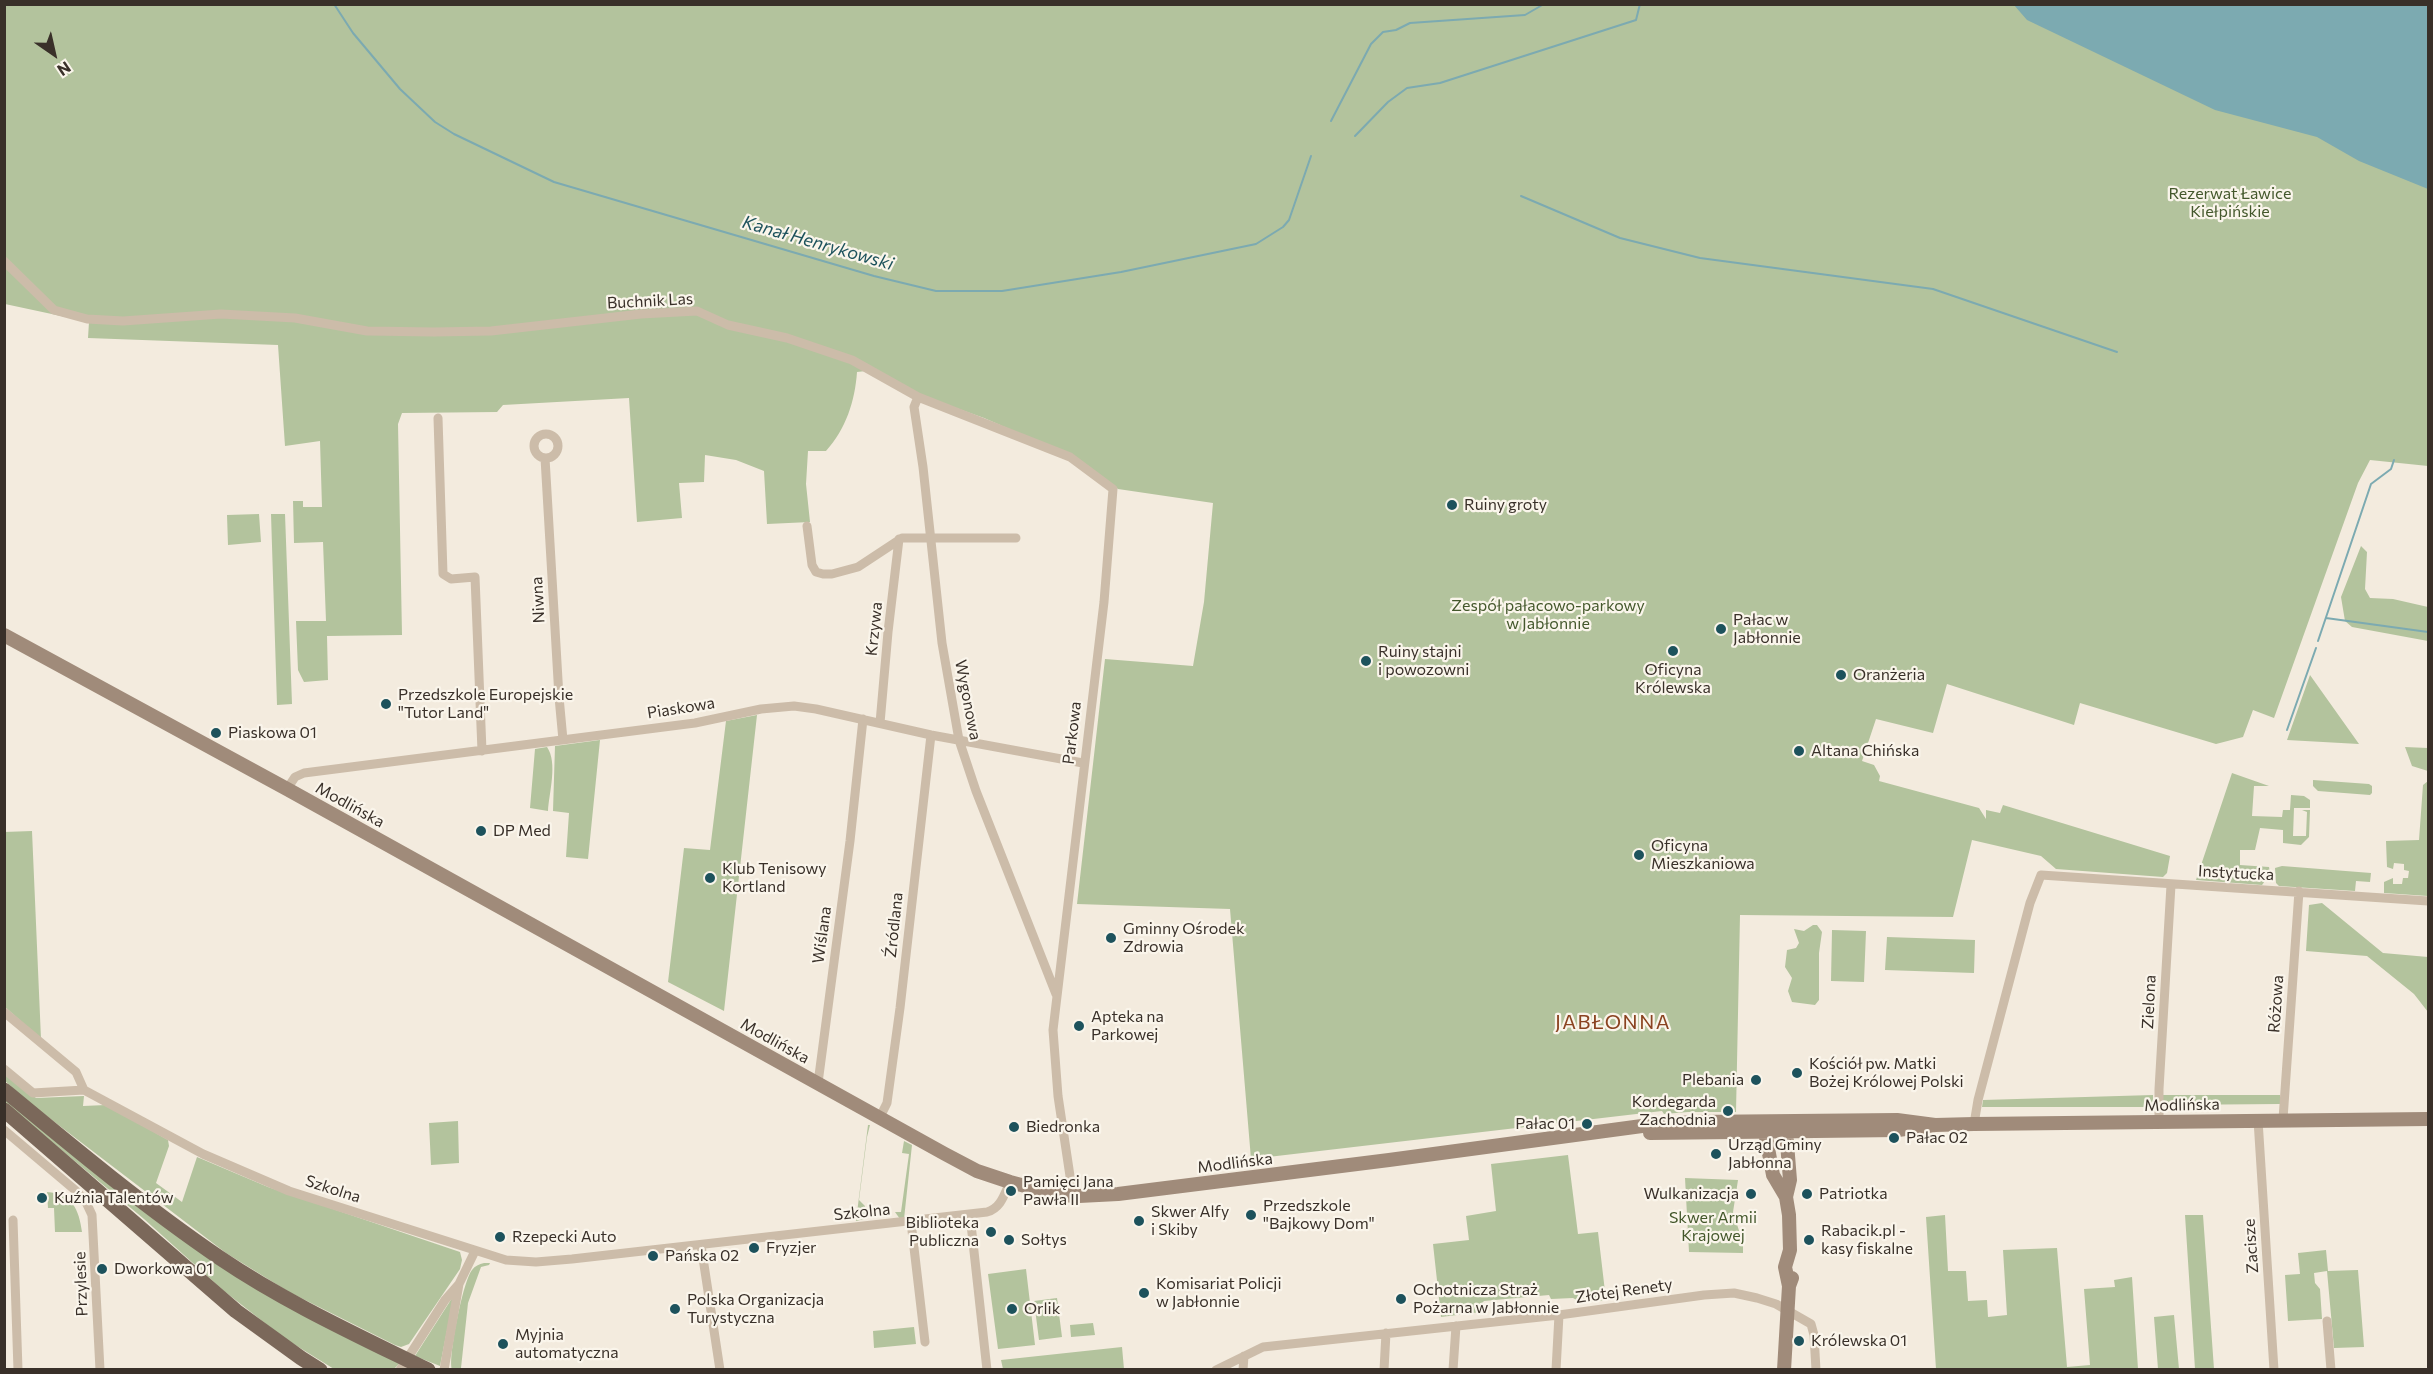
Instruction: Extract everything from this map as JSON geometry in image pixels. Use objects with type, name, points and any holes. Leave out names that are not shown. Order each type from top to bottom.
[{"type":"main road","name":"Modlińska","points":[[4,635],[977,1171],[1051,1194],[1073,1196],[1118,1194],[1642,1126],[1693,1122],[1898,1130],[1935,1125],[1974,1124],[2428,1119]]},
{"type":"main road","points":[[4,1090],[171,1222],[221,1258],[403,1364],[428,1370]]},
{"type":"main road","points":[[4,1110],[236,1311],[320,1370]]},
{"type":"main road","name":"Modlińska","points":[[1600,1133],[1765,1132],[1782,1126]]},
{"type":"main road","points":[[1782,1126],[1790,1180],[1786,1197]]},
{"type":"main road","points":[[1765,1132],[1773,1175],[1786,1197],[1790,1250],[1794,1268],[1789,1286],[1784,1370]]},
{"type":"street","name":"Buchnik Las","points":[[4,261],[54,310],[87,319],[123,321],[221,314],[295,318],[367,331],[491,331],[641,314],[697,311],[728,325],[787,338],[852,360],[918,397]]},
{"type":"street","name":"Wygonowa","points":[[918,397],[914,407],[942,643],[959,740],[976,791],[1056,994]]},
{"type":"street","name":"Parkowa","points":[[918,397],[1070,457],[1113,489],[1104,602],[1056,994],[1053,1046],[1073,1196]]},
{"type":"street","points":[[438,418],[444,574],[451,579],[475,578],[482,751]]},
{"type":"street","name":"Niwna","points":[[545,458],[563,741]]},
{"type":"street","points":[[807,526],[812,565],[816,572],[823,574],[858,567],[899,539],[1016,538]]},
{"type":"street","name":"Krzywa","points":[[880,723],[899,539]]},
{"type":"street","name":"Piaskowa","points":[[287,789],[295,777],[304,773],[695,723],[780,706],[816,709],[931,735],[1083,764]]},
{"type":"street","name":"Wiślana","points":[[818,1083],[850,841],[863,719]]},
{"type":"street","name":"Źródlana","points":[[880,1117],[887,1103],[900,1008],[931,735]]},
{"type":"street","name":"Instytucka","points":[[1974,1124],[1978,1100],[2030,903],[2041,875],[2428,901]]},
{"type":"street","name":"Zielona","points":[[2159,1121],[2171,885]]},
{"type":"street","name":"Różowa","points":[[2283,1119],[2299,891]]},
{"type":"street","name":"Szkolna","points":[[4,1012],[76,1072],[84,1090],[203,1154],[289,1191],[506,1260],[536,1262],[970,1215],[994,1210],[999,1205],[1010,1182]]},
{"type":"street","points":[[4,1069],[33,1093],[84,1090]]},
{"type":"street","name":"Zacisze","points":[[2258,1120],[2274,1370]]},
{"type":"street","name":"Przylesie","points":[[4,1130],[85,1200],[92,1215],[100,1370]]},
{"type":"street","points":[[970,1215],[987,1370]]},
{"type":"street","points":[[14,1220],[18,1370]]},
{"type":"street","points":[[910,1222],[925,1342]]},
{"type":"street","points":[[701,1245],[720,1370]]},
{"type":"street","points":[[403,1364],[445,1300],[459,1284],[475,1251]]},
{"type":"street","points":[[444,1370],[459,1284]]},
{"type":"street","name":"Złotej Renety","points":[[1216,1370],[1263,1347],[1559,1315],[1734,1293],[1776,1304],[1811,1324],[1816,1370]]},
{"type":"street","points":[[1556,1370],[1559,1315]]},
{"type":"street","points":[[2327,1320],[2331,1370]]},
{"type":"street","points":[[1453,1370],[1455,1326]]},
{"type":"street","points":[[1384,1370],[1386,1333]]},
{"type":"street","points":[[1244,1356],[1244,1370]]},
{"type":"green space","points":[[4,5],[2428,5],[2428,466],[2370,460],[2358,483],[2274,718],[2253,710],[2243,737],[2216,744],[2080,703],[2074,725],[1947,684],[1933,733],[1876,719],[1862,761],[1874,765],[1880,776],[1879,781],[1979,808],[1986,819],[1986,810],[2000,813],[2003,805],[2170,856],[2167,873],[2163,877],[2056,869],[2041,856],[1972,840],[1953,917],[1740,915],[1736,1112],[1664,1114],[1662,1111],[1251,1159],[1230,909],[1077,904],[1105,659],[1193,666],[1204,602],[1213,503],[1118,489],[1071,456],[984,418],[914,393],[875,370],[857,372],[848,414],[839,433],[826,451],[808,451],[806,484],[810,522],[767,524],[764,471],[736,460],[705,455],[704,482],[679,483],[682,518],[637,522],[629,398],[503,405],[497,412],[402,413],[398,424],[402,635],[327,636],[328,680],[304,682],[298,670],[296,621],[326,621],[323,542],[294,543],[293,501],[303,501],[303,507],[322,507],[320,441],[285,446],[278,345],[88,338],[89,322],[5,304]]},
{"type":"green space","points":[[259,514],[261,542],[228,545],[227,515]]},
{"type":"green space","points":[[271,514],[285,514],[292,704],[277,705]]},
{"type":"green space","points":[[2361,546],[2367,552],[2365,589],[2370,598],[2393,599],[2428,607],[2428,641],[2352,627],[2345,621],[2341,597]]},
{"type":"green space","points":[[2310,675],[2359,744],[2287,740]]},
{"type":"green space","name":"Klub Tenisowy Kortland","points":[[757,715],[724,1011],[668,982],[684,848],[710,850],[726,721]]},
{"type":"green space","points":[[600,740],[588,859],[566,857],[569,813],[553,811],[555,746]]},
{"type":"green space","points":[[547,747],[552,761],[548,811],[530,808],[535,749]]},
{"type":"green space","points":[[2405,747],[2428,748],[2428,771],[2412,766]]},
{"type":"green space","points":[[2232,773],[2269,786],[2254,786],[2252,816],[2282,817],[2283,810],[2290,810],[2291,795],[2304,796],[2310,800],[2310,808],[2294,808],[2293,836],[2306,836],[2307,812],[2302,810],[2310,810],[2309,837],[2301,845],[2283,843],[2283,830],[2260,828],[2255,850],[2240,850],[2240,865],[2269,867],[2270,873],[2264,873],[2265,881],[2262,885],[2196,880]]},
{"type":"green space","points":[[2313,780],[2369,784],[2372,786],[2372,793],[2370,795],[2318,791],[2313,786]]},
{"type":"green space","points":[[2428,781],[2428,896],[2384,893],[2384,882],[2393,878],[2393,884],[2402,884],[2403,878],[2408,878],[2409,871],[2404,870],[2404,864],[2394,863],[2393,869],[2387,867],[2386,841],[2419,840],[2423,785]]},
{"type":"green space","points":[[32,831],[41,1039],[5,1007],[4,832]]},
{"type":"green space","points":[[2282,866],[2371,873],[2370,882],[2356,881],[2355,891],[2279,886],[2276,883],[2275,868]]},
{"type":"green space","points":[[2322,903],[2383,953],[2428,957],[2428,1012],[2414,994],[2367,956],[2306,951],[2309,905]]},
{"type":"green space","points":[[1817,925],[1822,932],[1819,953],[1819,1000],[1815,1005],[1792,1002],[1788,991],[1792,978],[1785,967],[1787,950],[1796,948],[1799,943],[1794,929],[1804,931]]},
{"type":"green space","points":[[1832,930],[1866,931],[1864,982],[1831,981]]},
{"type":"green space","points":[[1887,937],[1975,940],[1974,973],[1885,970]]},
{"type":"green space","points":[[4,1074],[36,1098],[84,1096],[83,1106],[106,1105],[168,1140],[169,1146],[156,1183],[182,1202],[197,1157],[268,1187],[460,1252],[462,1260],[460,1269],[409,1344],[401,1347],[395,1345],[289,1292],[226,1253],[31,1104],[5,1081]]},
{"type":"green space","points":[[2153,1095],[2153,1107],[1982,1107],[1983,1100]]},
{"type":"green space","points":[[2162,1095],[2280,1095],[2280,1104],[2162,1105]]},
{"type":"green space","points":[[4,1096],[178,1235],[401,1362],[394,1369],[334,1369],[284,1338],[224,1291],[144,1219],[5,1103]]},
{"type":"green space","points":[[458,1121],[459,1163],[431,1165],[429,1123]]},
{"type":"green space","points":[[868,1125],[870,1125],[859,1200],[865,1206],[864,1219],[856,1221]]},
{"type":"green space","points":[[904,1141],[912,1145],[904,1219],[900,1219],[895,1212],[901,1212],[909,1154],[902,1153]]},
{"type":"green space","points":[[1568,1155],[1578,1234],[1598,1232],[1606,1300],[1582,1303],[1573,1298],[1551,1299],[1549,1295],[1484,1301],[1481,1304],[1481,1312],[1441,1317],[1433,1244],[1469,1240],[1466,1216],[1496,1211],[1491,1164]]},
{"type":"green space","name":"Skwer Armii Krajowej","points":[[1685,1178],[1738,1180],[1733,1212],[1743,1243],[1743,1253],[1689,1252]]},
{"type":"green space","points":[[47,1192],[63,1196],[73,1204],[79,1216],[82,1232],[55,1232],[54,1208],[48,1208]]},
{"type":"green space","points":[[1945,1215],[1948,1271],[1966,1271],[1968,1301],[1987,1300],[1988,1317],[2007,1315],[2003,1250],[2057,1248],[2067,1367],[2090,1365],[2084,1289],[2115,1287],[2114,1280],[2132,1277],[2138,1369],[1936,1369],[1926,1217]]},
{"type":"green space","points":[[2185,1215],[2203,1215],[2214,1369],[2195,1369]]},
{"type":"green space","points":[[2326,1250],[2328,1271],[2358,1270],[2364,1347],[2334,1348],[2327,1271],[2314,1273],[2315,1283],[2320,1289],[2322,1319],[2288,1321],[2285,1275],[2300,1274],[2298,1253]]},
{"type":"green space","points":[[490,1263],[481,1267],[468,1303],[461,1368],[452,1369],[454,1335],[468,1277],[477,1265]]},
{"type":"green space","name":"Orlik","points":[[1026,1269],[1035,1345],[998,1349],[988,1274]]},
{"type":"green space","points":[[454,1295],[440,1366],[415,1356]]},
{"type":"green space","points":[[1057,1298],[1062,1337],[1039,1340],[1034,1301]]},
{"type":"green space","points":[[2174,1315],[2179,1369],[2158,1369],[2154,1317]]},
{"type":"green space","points":[[1093,1323],[1095,1335],[1071,1337],[1070,1325]]},
{"type":"green space","points":[[914,1327],[916,1344],[874,1348],[873,1331]]},
{"type":"green space","points":[[1122,1347],[1124,1369],[1003,1369],[1001,1360]]},
{"type":"water","points":[[2014,5],[2428,5],[2428,189],[2359,161],[2317,137],[2215,110],[2027,20]]},
{"type":"waterway","name":"Kanał Henrykowski","points":[[334,4],[353,33],[400,89],[435,122],[454,134],[554,182],[874,276],[936,291],[1002,291],[1121,272],[1256,244],[1283,227],[1289,220],[1311,156]]},
{"type":"waterway","name":"Kanał Henrykowski","points":[[1331,121],[1371,44],[1383,32],[1396,30],[1410,23],[1525,15],[1544,4]]},
{"type":"waterway","points":[[1355,136],[1388,102],[1407,88],[1440,83],[1636,20],[1640,4]]},
{"type":"waterway","points":[[1521,196],[1620,238],[1700,258],[1933,289],[2117,352]]},
{"type":"waterway","points":[[2318,641],[2371,484],[2391,469],[2394,460]]},
{"type":"waterway","points":[[2326,618],[2428,632]]},
{"type":"waterway","points":[[2287,730],[2316,648]]},
{"type":"place","name":"Ruiny groty","points":[[1452,505]]},
{"type":"place","name":"Pałac w Jabłonnie","points":[[1721,629]]},
{"type":"place","name":"Oficyna Królewska","points":[[1673,651]]},
{"type":"place","name":"Ruiny stajni i powozowni","points":[[1366,661]]},
{"type":"place","name":"Oranżeria","points":[[1841,675]]},
{"type":"place","name":"Przedszkole Europejskie \"Tutor Land\"","points":[[386,704]]},
{"type":"place","name":"Piaskowa 01","points":[[216,733]]},
{"type":"place","name":"Altana Chińska","points":[[1799,751]]},
{"type":"place","name":"DP Med","points":[[481,831]]},
{"type":"place","name":"Oficyna Mieszkaniowa","points":[[1639,855]]},
{"type":"place","name":"Klub Tenisowy Kortland","points":[[710,878]]},
{"type":"place","name":"Gminny Ośrodek Zdrowia","points":[[1111,938]]},
{"type":"place","name":"Apteka na Parkowej","points":[[1079,1026]]},
{"type":"place","name":"Kościół pw. Matki Bożej Królowej Polski","points":[[1797,1073]]},
{"type":"place","name":"Plebania","points":[[1756,1080]]},
{"type":"place","name":"Kordegarda Zachodnia","points":[[1728,1111]]},
{"type":"place","name":"Pałac 01","points":[[1587,1124]]},
{"type":"place","name":"Biedronka","points":[[1014,1127]]},
{"type":"place","name":"Pałac 02","points":[[1894,1138]]},
{"type":"place","name":"Urząd Gminy Jabłonna","points":[[1716,1154]]},
{"type":"place","name":"Pamięci Jana Pawła II","points":[[1011,1191]]},
{"type":"place","name":"Wulkanizacja","points":[[1751,1194]]},
{"type":"place","name":"Patriotka","points":[[1807,1194]]},
{"type":"place","name":"Kuźnia Talentów","points":[[42,1198]]},
{"type":"place","name":"Przedszkole \"Bajkowy Dom\"","points":[[1251,1215]]},
{"type":"place","name":"Skwer Alfy i Skiby","points":[[1139,1221]]},
{"type":"place","name":"Biblioteka Publiczna","points":[[991,1232]]},
{"type":"place","name":"Rzepecki Auto","points":[[500,1237]]},
{"type":"place","name":"Sołtys","points":[[1009,1240]]},
{"type":"place","name":"Rabacik.pl - kasy fiskalne","points":[[1809,1240]]},
{"type":"place","name":"Fryzjer","points":[[754,1248]]},
{"type":"place","name":"Pańska 02","points":[[653,1256]]},
{"type":"place","name":"Dworkowa 01","points":[[102,1269]]},
{"type":"place","name":"Komisariat Policji w Jabłonnie","points":[[1144,1293]]},
{"type":"place","name":"Ochotnicza Straż Pożarna w Jabłonnie","points":[[1401,1299]]},
{"type":"place","name":"Polska Organizacja Turystyczna","points":[[675,1309]]},
{"type":"place","name":"Orlik","points":[[1012,1309]]},
{"type":"place","name":"Królewska 01","points":[[1799,1341]]},
{"type":"place","name":"Myjnia automatyczna","points":[[503,1344]]},
{"type":"district","name":"JABŁONNA","points":[[1613,1022]]},
{"type":"park label","name":"Rezerwat Ławice Kiełpińskie","points":[[2230,203]]},
{"type":"park label","name":"Zespół pałacowo-parkowy w Jabłonnie","points":[[1548,615]]}]
